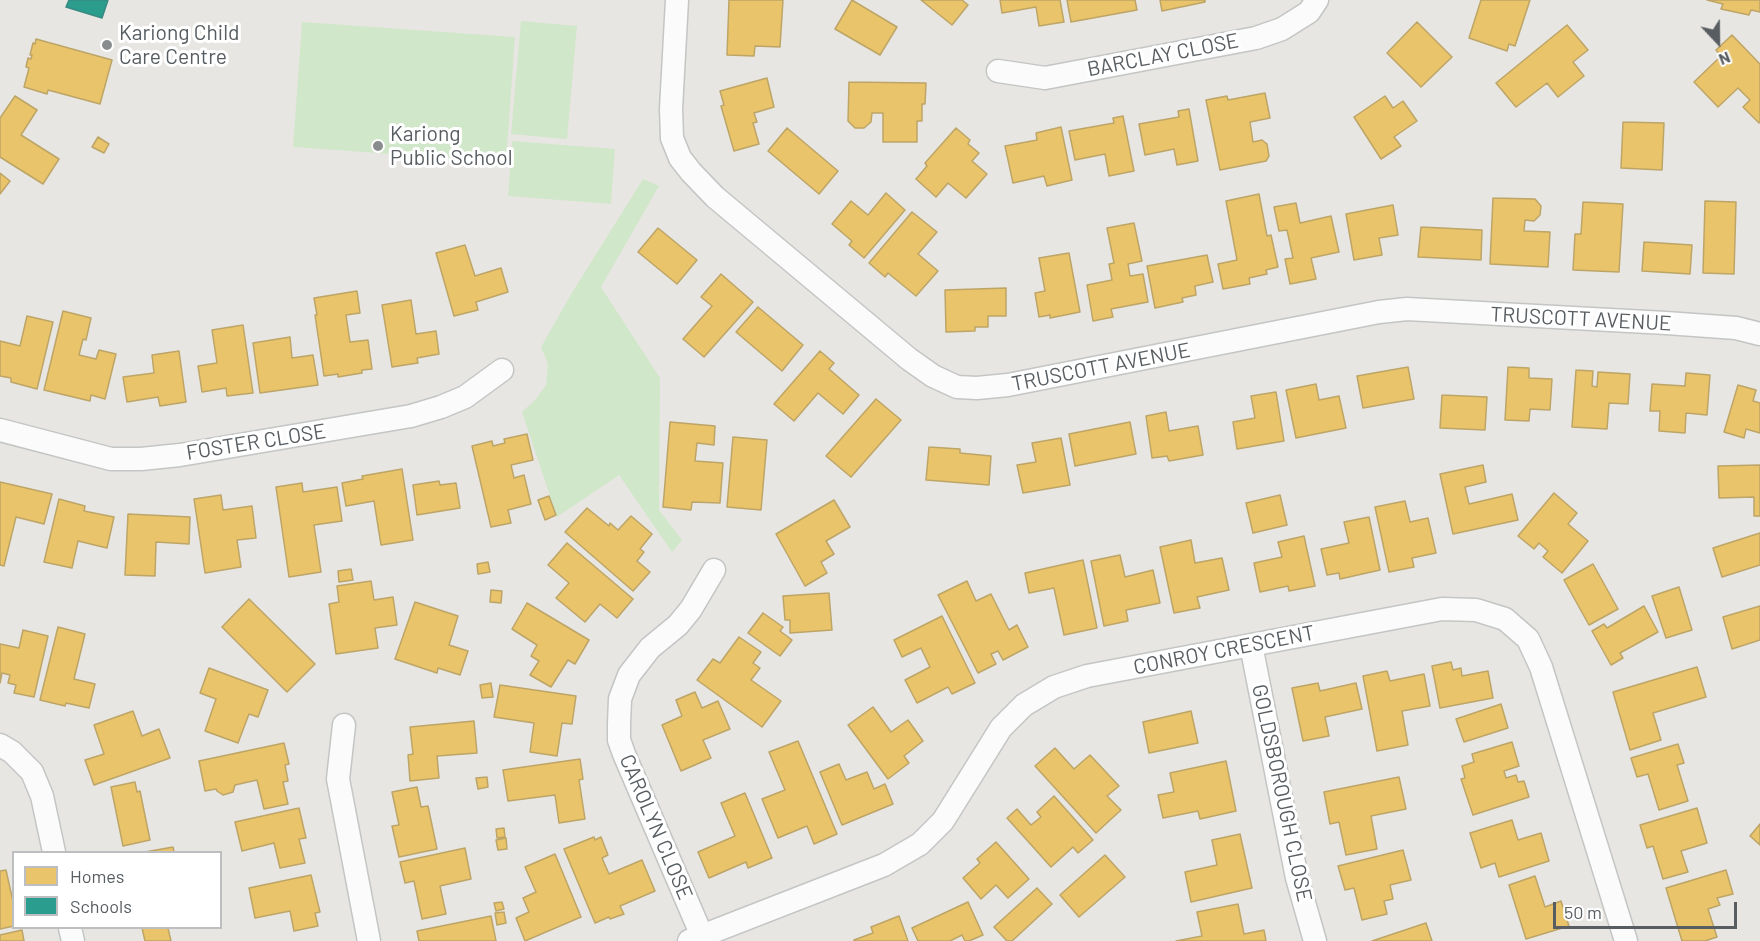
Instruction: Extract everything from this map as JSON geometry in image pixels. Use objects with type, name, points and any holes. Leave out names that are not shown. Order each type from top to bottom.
[{"type":"street","name":"TRUSCOTT AVENUE","points":[[677,0],[671,109],[672,138],[680,158],[715,197],[909,359],[933,376],[957,387],[1008,385],[1379,312],[1407,309],[1736,328],[1760,334]]},
{"type":"street","name":"BARCLAY CLOSE","points":[[998,70],[1045,78],[1256,38],[1282,29],[1309,12],[1317,0]]},
{"type":"street","name":"FOSTER CLOSE","points":[[0,430],[111,459],[180,455],[411,416],[465,397],[502,370]]},
{"type":"street","name":"CAROLYN CLOSE","points":[[695,938],[624,754],[620,740],[620,699],[628,675],[650,648],[678,625],[692,609],[714,570]]},
{"type":"street","name":"CONROY CRESCENT","points":[[695,938],[885,865],[920,844],[943,821],[1001,728],[1024,705],[1054,687],[1087,676],[1442,609],[1476,610],[1505,620],[1528,639],[1541,667],[1626,941]]},
{"type":"street","name":"GOLDSBOROUGH CLOSE","points":[[1251,645],[1297,878],[1315,941]]},
{"type":"street","points":[[344,725],[338,778],[369,941]]},
{"type":"street","points":[[0,745],[12,752],[32,772],[42,796],[54,851]]},
{"type":"green space","points":[[521,21],[577,26],[567,139],[511,134]]},
{"type":"green space","points":[[302,22],[515,37],[506,162],[293,147]]},
{"type":"green space","points":[[512,141],[615,149],[611,204],[508,196]]},
{"type":"green space","points":[[643,179],[659,186],[601,287],[660,378],[659,510],[682,540],[672,552],[619,475],[557,517],[522,412],[546,385],[548,364],[541,347]]},
{"type":"building: Homes","points":[[729,0],[783,0],[780,47],[755,46],[754,56],[727,55]]},
{"type":"building: Homes","points":[[852,0],[897,27],[880,55],[835,29]]},
{"type":"building: Homes","points":[[921,0],[962,0],[968,5],[952,25]]},
{"type":"building: Homes","points":[[1000,0],[1060,0],[1064,22],[1039,26],[1036,7],[1002,13]]},
{"type":"building: Homes","points":[[1067,0],[1135,0],[1137,10],[1071,22]]},
{"type":"building: Homes","points":[[1160,0],[1205,0],[1205,2],[1162,11]]},
{"type":"building: Homes","points":[[1481,0],[1530,0],[1515,46],[1509,44],[1507,51],[1469,38]]},
{"type":"building: Homes","points":[[1707,0],[1760,0],[1760,12],[1751,10],[1749,15],[1721,9],[1723,4]]},
{"type":"building: Homes","points":[[1417,22],[1452,57],[1421,87],[1387,53]]},
{"type":"building: Homes","points":[[1567,25],[1588,50],[1573,62],[1584,76],[1558,97],[1547,83],[1516,107],[1496,83]]},
{"type":"building: Homes","points":[[1732,35],[1760,64],[1759,123],[1743,107],[1750,100],[1738,88],[1718,107],[1694,82],[1721,56],[1716,50]]},
{"type":"building: Homes","points":[[36,39],[112,60],[100,104],[48,90],[47,94],[24,87],[29,68],[26,67],[28,58],[31,59],[33,43],[35,44]]},
{"type":"building: Homes","points":[[767,78],[774,107],[754,113],[757,122],[753,123],[759,144],[734,151],[721,106],[724,105],[720,91]]},
{"type":"building: Homes","points":[[849,82],[926,83],[922,121],[917,121],[917,142],[883,142],[883,113],[872,113],[871,122],[864,128],[855,128],[848,121]]},
{"type":"building: Homes","points":[[1265,93],[1270,118],[1250,122],[1253,142],[1262,140],[1267,144],[1269,156],[1266,161],[1220,170],[1206,100],[1227,96],[1228,100]]},
{"type":"building: Homes","points":[[15,96],[37,110],[21,135],[59,159],[43,184],[0,157],[0,118]]},
{"type":"building: Homes","points":[[1385,96],[1393,108],[1403,101],[1417,121],[1394,137],[1401,146],[1381,159],[1354,117]]},
{"type":"building: Homes","points":[[1189,109],[1198,161],[1177,165],[1174,149],[1145,155],[1139,124],[1179,117],[1178,111]]},
{"type":"building: Homes","points":[[1123,116],[1134,171],[1109,176],[1105,154],[1075,160],[1069,131],[1114,123],[1113,118]]},
{"type":"building: Homes","points":[[1623,122],[1664,123],[1662,170],[1621,168]]},
{"type":"building: Homes","points":[[1061,127],[1072,180],[1047,186],[1044,176],[1013,183],[1005,146],[1037,140],[1036,133]]},
{"type":"building: Homes","points":[[787,128],[838,171],[819,194],[768,151]]},
{"type":"building: Homes","points":[[956,128],[970,140],[968,144],[979,153],[972,161],[987,174],[966,198],[948,183],[936,197],[916,179],[927,166],[925,163]]},
{"type":"building: Homes","points":[[98,137],[109,144],[104,153],[92,147]]},
{"type":"building: Homes","points":[[0,173],[10,181],[0,194]]},
{"type":"building: Homes","points":[[886,193],[905,210],[864,258],[849,245],[852,241],[832,224],[851,201],[868,215]]},
{"type":"building: Homes","points":[[1259,194],[1267,236],[1271,235],[1278,267],[1266,270],[1267,274],[1249,278],[1250,284],[1223,289],[1218,264],[1237,260],[1226,201]]},
{"type":"building: Homes","points":[[1493,198],[1535,199],[1541,206],[1540,215],[1534,221],[1525,220],[1524,231],[1550,232],[1548,267],[1490,264]]},
{"type":"building: Homes","points":[[1705,201],[1736,202],[1734,274],[1703,273]]},
{"type":"building: Homes","points":[[1583,202],[1623,204],[1619,272],[1573,270],[1575,234],[1581,234]]},
{"type":"building: Homes","points":[[1296,203],[1300,223],[1331,216],[1339,252],[1311,258],[1316,279],[1290,284],[1285,259],[1293,258],[1287,230],[1279,231],[1274,207]]},
{"type":"building: Homes","points":[[1393,205],[1398,235],[1379,238],[1382,255],[1354,260],[1346,214]]},
{"type":"building: Homes","points":[[912,212],[937,232],[918,254],[938,271],[916,296],[888,273],[885,277],[869,263]]},
{"type":"building: Homes","points":[[1134,223],[1142,261],[1128,264],[1130,276],[1143,274],[1148,302],[1111,309],[1113,317],[1093,321],[1087,285],[1112,280],[1109,264],[1114,263],[1107,228]]},
{"type":"building: Homes","points":[[1421,227],[1482,230],[1481,260],[1418,257]]},
{"type":"building: Homes","points":[[658,228],[697,260],[677,284],[638,252]]},
{"type":"building: Homes","points":[[1644,242],[1692,245],[1690,274],[1642,271]]},
{"type":"building: Homes","points":[[465,245],[475,276],[501,268],[508,292],[476,302],[478,310],[454,316],[436,253]]},
{"type":"building: Homes","points":[[1069,253],[1080,312],[1050,318],[1050,315],[1039,317],[1035,293],[1045,291],[1039,258]]},
{"type":"building: Homes","points":[[1207,255],[1213,282],[1195,286],[1196,295],[1182,298],[1183,302],[1155,308],[1147,266]]},
{"type":"building: Homes","points":[[721,274],[753,302],[704,357],[683,339],[712,306],[701,297]]},
{"type":"building: Homes","points":[[1006,288],[1006,316],[988,316],[988,327],[975,327],[975,331],[946,332],[945,290]]},
{"type":"building: Homes","points":[[357,291],[360,313],[346,315],[350,342],[368,340],[372,369],[338,377],[338,374],[324,376],[314,298]]},
{"type":"building: Homes","points":[[411,300],[416,334],[436,331],[439,354],[417,358],[418,363],[392,367],[382,305]]},
{"type":"building: Homes","points":[[758,307],[803,345],[782,371],[736,332]]},
{"type":"building: Homes","points":[[63,311],[91,318],[86,340],[83,339],[79,355],[96,359],[99,350],[116,354],[105,399],[91,395],[90,401],[44,390]]},
{"type":"building: Homes","points":[[27,316],[53,322],[37,389],[11,382],[11,378],[0,376],[0,341],[20,346]]},
{"type":"building: Homes","points":[[243,325],[253,393],[227,396],[226,388],[202,392],[198,366],[217,363],[212,330]]},
{"type":"building: Homes","points":[[290,337],[292,358],[313,355],[318,385],[260,393],[253,343]]},
{"type":"building: Homes","points":[[179,351],[186,402],[160,406],[158,397],[127,402],[123,377],[154,373],[152,355]]},
{"type":"building: Homes","points":[[820,351],[834,363],[829,369],[859,395],[843,414],[818,393],[794,421],[774,404]]},
{"type":"building: Homes","points":[[1408,367],[1414,399],[1363,408],[1357,376]]},
{"type":"building: Homes","points":[[1508,367],[1529,368],[1529,378],[1552,379],[1550,410],[1530,409],[1529,421],[1505,420]]},
{"type":"building: Homes","points":[[1576,370],[1593,371],[1592,386],[1597,387],[1598,372],[1630,374],[1628,404],[1609,403],[1607,429],[1572,427]]},
{"type":"building: Homes","points":[[1686,373],[1710,375],[1707,415],[1686,413],[1685,433],[1659,431],[1660,411],[1650,411],[1652,384],[1685,386]]},
{"type":"building: Homes","points":[[1316,384],[1319,400],[1339,396],[1346,428],[1296,438],[1286,390]]},
{"type":"building: Homes","points":[[1738,385],[1756,390],[1753,401],[1760,403],[1760,433],[1746,429],[1744,438],[1724,432]]},
{"type":"building: Homes","points":[[1276,392],[1284,441],[1237,449],[1233,422],[1255,418],[1251,396]]},
{"type":"building: Homes","points":[[1442,395],[1487,397],[1485,430],[1440,428]]},
{"type":"building: Homes","points":[[876,399],[901,420],[851,477],[826,456]]},
{"type":"building: Homes","points":[[1166,412],[1169,431],[1198,426],[1203,455],[1169,461],[1167,456],[1152,458],[1146,416]]},
{"type":"building: Homes","points":[[670,422],[715,426],[714,445],[697,443],[695,461],[723,463],[720,503],[692,502],[691,510],[663,507]]},
{"type":"building: Homes","points":[[1130,422],[1136,454],[1075,466],[1069,434]]},
{"type":"building: Homes","points":[[527,434],[533,460],[511,465],[514,478],[524,475],[531,504],[508,510],[511,523],[491,527],[472,446],[492,441],[493,446],[505,443],[504,439]]},
{"type":"building: Homes","points":[[733,437],[767,440],[761,510],[727,507]]},
{"type":"building: Homes","points":[[1061,438],[1070,485],[1023,493],[1017,465],[1036,462],[1032,443]]},
{"type":"building: Homes","points":[[929,447],[960,449],[960,453],[991,456],[989,485],[926,480]]},
{"type":"building: Homes","points":[[1483,465],[1486,482],[1465,487],[1469,504],[1512,494],[1518,520],[1453,534],[1440,474]]},
{"type":"building: Homes","points":[[1760,465],[1760,516],[1754,516],[1754,497],[1719,498],[1718,466]]},
{"type":"building: Homes","points":[[402,469],[413,540],[381,545],[374,501],[346,506],[342,483],[363,479],[362,476]]},
{"type":"building: Homes","points":[[439,481],[440,485],[456,483],[460,508],[417,515],[413,485]]},
{"type":"building: Homes","points":[[0,482],[52,494],[44,524],[16,517],[4,566],[0,565]]},
{"type":"building: Homes","points":[[302,483],[303,492],[337,487],[342,521],[314,525],[321,572],[289,577],[276,487]]},
{"type":"building: Homes","points":[[1554,493],[1577,513],[1568,524],[1588,541],[1562,573],[1543,557],[1548,551],[1539,543],[1534,549],[1518,536]]},
{"type":"building: Homes","points":[[221,495],[223,510],[252,506],[256,538],[237,540],[241,567],[205,573],[194,499]]},
{"type":"building: Homes","points":[[1280,495],[1287,525],[1253,533],[1246,503]]},
{"type":"building: Homes","points":[[549,496],[556,515],[545,520],[538,500]]},
{"type":"building: Homes","points":[[59,499],[85,506],[84,511],[114,517],[107,548],[78,541],[72,568],[44,562]]},
{"type":"building: Homes","points":[[834,500],[850,527],[826,541],[834,554],[821,562],[827,573],[805,586],[776,534]]},
{"type":"building: Homes","points":[[1405,501],[1410,522],[1428,518],[1436,553],[1412,558],[1414,567],[1389,572],[1375,507]]},
{"type":"building: Homes","points":[[587,508],[609,526],[610,523],[618,530],[631,516],[652,534],[640,549],[644,552],[637,561],[650,572],[633,591],[565,532]]},
{"type":"building: Homes","points":[[128,514],[190,517],[189,544],[156,542],[155,576],[125,575]]},
{"type":"building: Homes","points":[[1369,517],[1380,570],[1340,579],[1339,573],[1327,575],[1321,549],[1349,543],[1344,522]]},
{"type":"building: Homes","points":[[1760,533],[1760,565],[1722,577],[1713,548]]},
{"type":"building: Homes","points":[[1304,536],[1315,586],[1289,591],[1288,586],[1260,592],[1254,563],[1282,557],[1278,542]]},
{"type":"building: Homes","points":[[1191,540],[1195,563],[1222,558],[1229,590],[1197,597],[1200,608],[1174,613],[1160,547]]},
{"type":"building: Homes","points":[[567,543],[633,599],[617,618],[600,604],[585,622],[556,598],[569,583],[548,565]]},
{"type":"building: Homes","points":[[1120,555],[1125,577],[1153,570],[1160,603],[1126,610],[1128,621],[1104,626],[1091,561]]},
{"type":"building: Homes","points":[[1083,560],[1097,628],[1064,635],[1054,588],[1029,593],[1025,573]]},
{"type":"building: Homes","points":[[488,562],[490,572],[478,574],[477,564]]},
{"type":"building: Homes","points":[[1593,564],[1618,609],[1589,625],[1564,580]]},
{"type":"building: Homes","points":[[351,569],[353,580],[339,582],[338,571]]},
{"type":"building: Homes","points":[[371,581],[374,600],[393,597],[397,625],[375,628],[378,648],[336,654],[329,604],[339,602],[337,586]]},
{"type":"building: Homes","points":[[967,581],[976,601],[991,594],[1009,630],[1017,625],[1028,647],[1003,660],[998,651],[991,654],[996,664],[978,673],[938,595]]},
{"type":"building: Homes","points":[[1679,587],[1692,630],[1666,638],[1652,596]]},
{"type":"building: Homes","points":[[491,590],[502,591],[501,603],[490,602]]},
{"type":"building: Homes","points":[[829,593],[832,630],[790,633],[790,620],[785,620],[783,596]]},
{"type":"building: Homes","points":[[249,599],[315,664],[287,692],[222,627]]},
{"type":"building: Homes","points":[[415,602],[458,616],[449,645],[468,651],[460,675],[438,668],[437,673],[395,659]]},
{"type":"building: Homes","points":[[527,603],[589,640],[575,664],[568,660],[551,687],[530,675],[539,661],[531,656],[537,645],[512,629]]},
{"type":"building: Homes","points":[[1644,606],[1658,632],[1620,653],[1623,658],[1611,665],[1592,631],[1604,624],[1607,628]]},
{"type":"building: Homes","points":[[1760,606],[1760,640],[1732,649],[1723,617]]},
{"type":"building: Homes","points":[[763,613],[783,627],[780,631],[792,640],[780,656],[748,633]]},
{"type":"building: Homes","points":[[942,616],[975,683],[952,694],[948,687],[917,703],[905,680],[930,667],[921,648],[902,657],[894,640]]},
{"type":"building: Homes","points":[[58,627],[85,634],[74,679],[95,684],[89,708],[66,703],[65,706],[40,700]]},
{"type":"building: Homes","points":[[23,630],[48,636],[34,697],[14,693],[16,685],[8,683],[10,675],[2,673],[0,683],[0,644],[19,648]]},
{"type":"building: Homes","points":[[739,637],[761,652],[753,663],[760,668],[751,680],[781,701],[762,727],[697,680],[713,659],[720,663]]},
{"type":"building: Homes","points":[[1451,662],[1453,670],[1461,668],[1462,676],[1488,671],[1493,698],[1440,708],[1432,666]]},
{"type":"building: Homes","points":[[1697,667],[1706,697],[1653,713],[1661,740],[1630,750],[1613,692]]},
{"type":"building: Homes","points":[[209,668],[268,690],[258,717],[249,714],[238,743],[205,731],[216,699],[200,693]]},
{"type":"building: Homes","points":[[1387,671],[1390,681],[1424,674],[1430,706],[1402,711],[1408,745],[1377,751],[1363,676]]},
{"type":"building: Homes","points":[[491,683],[493,697],[482,698],[480,685]]},
{"type":"building: Homes","points":[[1318,683],[1320,691],[1356,683],[1362,709],[1325,717],[1329,736],[1303,741],[1292,688]]},
{"type":"building: Homes","points":[[500,685],[576,696],[572,724],[562,723],[557,756],[530,752],[534,723],[494,717]]},
{"type":"building: Homes","points":[[695,692],[702,708],[718,701],[730,729],[703,740],[711,758],[681,771],[662,725],[682,716],[676,700]]},
{"type":"building: Homes","points":[[1501,704],[1508,728],[1464,742],[1456,719]]},
{"type":"building: Homes","points":[[873,707],[891,732],[908,720],[923,741],[904,756],[909,763],[888,779],[848,725]]},
{"type":"building: Homes","points":[[133,711],[142,736],[159,729],[170,758],[94,785],[85,760],[104,754],[94,725]]},
{"type":"building: Homes","points":[[1191,711],[1198,743],[1149,753],[1143,722]]},
{"type":"building: Homes","points":[[474,721],[477,753],[437,756],[439,778],[410,781],[408,755],[413,754],[410,727]]},
{"type":"building: Homes","points":[[798,741],[837,834],[814,844],[807,826],[778,838],[762,799],[785,790],[769,752]]},
{"type":"building: Homes","points":[[1512,742],[1519,766],[1504,771],[1506,778],[1516,775],[1518,782],[1524,781],[1529,797],[1473,815],[1461,779],[1465,778],[1462,766],[1474,762],[1472,754]]},
{"type":"building: Homes","points":[[284,743],[289,764],[285,765],[288,781],[283,782],[288,804],[264,809],[257,780],[235,785],[233,792],[223,795],[216,789],[205,791],[199,761]]},
{"type":"building: Homes","points":[[1678,744],[1684,763],[1677,765],[1688,801],[1659,810],[1648,774],[1637,777],[1631,758]]},
{"type":"building: Homes","points":[[1055,748],[1074,769],[1090,755],[1119,786],[1107,796],[1121,810],[1096,833],[1035,766]]},
{"type":"building: Homes","points":[[580,759],[583,779],[579,780],[585,819],[559,823],[555,795],[508,801],[503,770]]},
{"type":"building: Homes","points":[[1226,761],[1236,811],[1200,819],[1198,811],[1163,818],[1158,795],[1174,792],[1170,773]]},
{"type":"building: Homes","points":[[839,764],[846,780],[867,772],[874,789],[885,784],[893,804],[842,825],[820,772]]},
{"type":"building: Homes","points":[[487,777],[488,787],[478,789],[476,778]]},
{"type":"building: Homes","points":[[1399,777],[1406,809],[1371,816],[1377,849],[1346,855],[1339,822],[1330,824],[1324,792]]},
{"type":"building: Homes","points":[[135,782],[137,792],[140,791],[150,840],[123,846],[111,787]]},
{"type":"building: Homes","points":[[417,787],[421,807],[428,806],[437,849],[399,857],[392,826],[399,825],[392,792]]},
{"type":"building: Homes","points":[[745,793],[772,858],[748,868],[746,862],[709,878],[698,852],[735,836],[721,803]]},
{"type":"building: Homes","points":[[1054,796],[1093,840],[1078,853],[1073,847],[1051,867],[1007,818],[1017,809],[1031,825],[1041,817],[1037,812]]},
{"type":"building: Homes","points":[[299,808],[306,838],[299,839],[305,863],[280,868],[274,843],[242,851],[235,822]]},
{"type":"building: Homes","points":[[1697,808],[1707,843],[1681,851],[1688,872],[1663,879],[1653,846],[1647,848],[1640,825]]},
{"type":"building: Homes","points":[[1512,820],[1518,840],[1541,833],[1549,861],[1499,877],[1495,863],[1481,868],[1470,833]]},
{"type":"building: Homes","points":[[1760,824],[1760,845],[1750,836]]},
{"type":"building: Homes","points":[[504,828],[505,837],[497,838],[496,829]]},
{"type":"building: Homes","points":[[1240,834],[1252,888],[1191,902],[1185,872],[1217,865],[1212,840]]},
{"type":"building: Homes","points":[[594,837],[595,840],[601,837],[608,855],[602,858],[609,874],[642,860],[655,891],[620,906],[624,914],[595,923],[564,849]]},
{"type":"building: Homes","points":[[506,838],[507,849],[498,850],[496,840]]},
{"type":"building: Homes","points":[[996,842],[1029,879],[1008,898],[996,885],[981,899],[963,878],[980,863],[977,859]]},
{"type":"building: Homes","points":[[173,847],[174,851],[151,851]]},
{"type":"building: Homes","points":[[465,848],[471,879],[440,886],[446,914],[422,919],[414,881],[405,883],[400,862]]},
{"type":"building: Homes","points":[[1403,850],[1411,880],[1390,885],[1393,899],[1384,901],[1387,914],[1362,920],[1354,888],[1345,890],[1338,866]]},
{"type":"building: Homes","points":[[555,854],[581,917],[525,941],[516,918],[529,912],[523,898],[536,892],[525,867]]},
{"type":"building: Homes","points":[[1105,855],[1125,877],[1079,917],[1060,895]]},
{"type":"building: Homes","points":[[6,870],[12,897],[12,926],[0,929],[0,871]]},
{"type":"building: Homes","points":[[1726,870],[1733,894],[1717,898],[1720,905],[1708,909],[1717,937],[1705,941],[1682,941],[1666,888]]},
{"type":"building: Homes","points":[[311,875],[320,912],[315,913],[318,926],[294,931],[290,911],[255,918],[249,888]]},
{"type":"building: Homes","points":[[1535,876],[1545,907],[1561,901],[1569,926],[1526,939],[1509,885]]},
{"type":"building: Homes","points":[[1037,888],[1052,904],[1012,941],[1007,941],[994,927]]},
{"type":"building: Homes","points":[[502,902],[504,909],[496,911],[494,903]]},
{"type":"building: Homes","points":[[968,902],[983,935],[969,941],[965,941],[962,935],[950,941],[918,941],[912,928]]},
{"type":"building: Homes","points":[[1238,904],[1244,934],[1264,930],[1266,941],[1176,941],[1202,936],[1197,912]]},
{"type":"building: Homes","points":[[504,912],[506,923],[497,925],[495,913]]},
{"type":"building: Homes","points":[[491,916],[496,941],[419,941],[417,931]]},
{"type":"building: Homes","points":[[899,916],[908,941],[854,941],[873,933],[871,927]]},
{"type":"building: Homes","points":[[1426,923],[1432,941],[1372,941]]},
{"type":"building: Homes","points":[[142,929],[168,929],[171,941],[145,941]]},
{"type":"building: Homes","points":[[22,930],[24,941],[0,941],[0,935]]},
{"type":"building: Schools","points":[[69,0],[108,0],[102,18],[66,7]]},
{"type":"place","name":"Kariong Child Care Centre","points":[[107,45]]},
{"type":"place","name":"Kariong Public School","points":[[378,146]]}]
